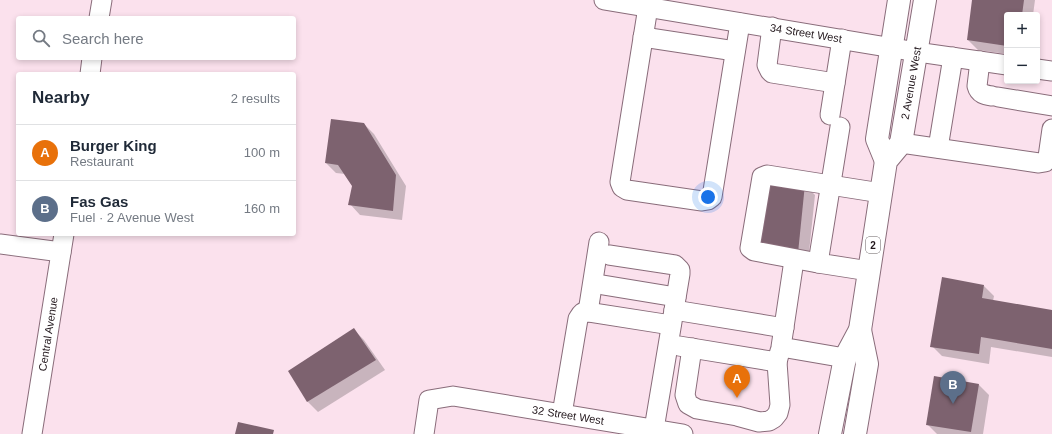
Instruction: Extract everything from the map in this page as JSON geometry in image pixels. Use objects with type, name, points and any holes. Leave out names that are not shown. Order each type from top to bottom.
[{"type":"highway","points":[[899,0],[877,139],[886,161],[901,143]]},
{"type":"highway","name":"2 Avenue West","points":[[901,143],[925,0]]},
{"type":"highway","name":"2","points":[[855,434],[866,364],[860,330],[886,161]]},
{"type":"highway","name":"2","points":[[830,434],[845,358],[860,330]]},
{"type":"street","points":[[99,16],[102,0]]},
{"type":"street","name":"34 Street West","points":[[604,0],[916,52],[1004,65]]},
{"type":"street","points":[[648,7],[620,182],[622,187],[627,190],[702,202],[712,197],[740,23]]},
{"type":"street","points":[[772,27],[767,65],[772,73],[835,83]]},
{"type":"street","points":[[643,37],[735,52]]},
{"type":"street","points":[[818,263],[830,185],[835,121],[835,83],[842,39]]},
{"type":"street","points":[[938,148],[953,57]]},
{"type":"street","points":[[90,72],[92,60]]},
{"type":"street","points":[[980,61],[977,86],[981,93],[995,97],[1052,106]]},
{"type":"street","points":[[1040,69],[1052,71]]},
{"type":"street","points":[[901,143],[1039,163],[1045,162],[1048,157],[1052,129]]},
{"type":"street","points":[[869,271],[754,251],[750,248],[750,244],[762,176],[767,175],[881,193]]},
{"type":"street","points":[[0,244],[63,243]]},
{"type":"street","name":"Central Avenue","points":[[32,434],[63,243]]},
{"type":"street","points":[[588,312],[604,248],[675,265],[680,270],[654,429]]},
{"type":"street","points":[[692,348],[685,395],[688,404],[697,409],[738,416],[759,422],[769,421],[774,418],[778,413],[780,405],[781,346],[793,267]]},
{"type":"street","points":[[603,285],[674,311],[781,346],[845,358]]},
{"type":"street","points":[[562,414],[580,314],[584,312],[674,311]]},
{"type":"street","points":[[668,344],[692,348],[781,346]]},
{"type":"street","name":"32 Street West","points":[[424,434],[429,400],[453,396],[684,434]]},
{"type":"building","points":[[972,0],[1024,0],[1022,12],[1004,12],[1004,46],[967,40]]},
{"type":"building","points":[[331,119],[364,123],[396,175],[393,211],[348,205],[352,186],[338,165],[325,163]]},
{"type":"building","points":[[768,176],[805,184],[798,253],[756,245]]},
{"type":"building","points":[[942,277],[984,285],[982,298],[1052,310],[1052,349],[981,337],[979,354],[930,347]]},
{"type":"building","points":[[354,328],[376,360],[307,402],[288,371]]},
{"type":"building","points":[[934,376],[979,384],[971,432],[926,425]]},
{"type":"building","points":[[238,422],[274,430],[273,434],[235,434]]},
{"type":"place","name":"Burger King","points":[[737,398]]},
{"type":"place","name":"Fas Gas","points":[[953,404]]}]
